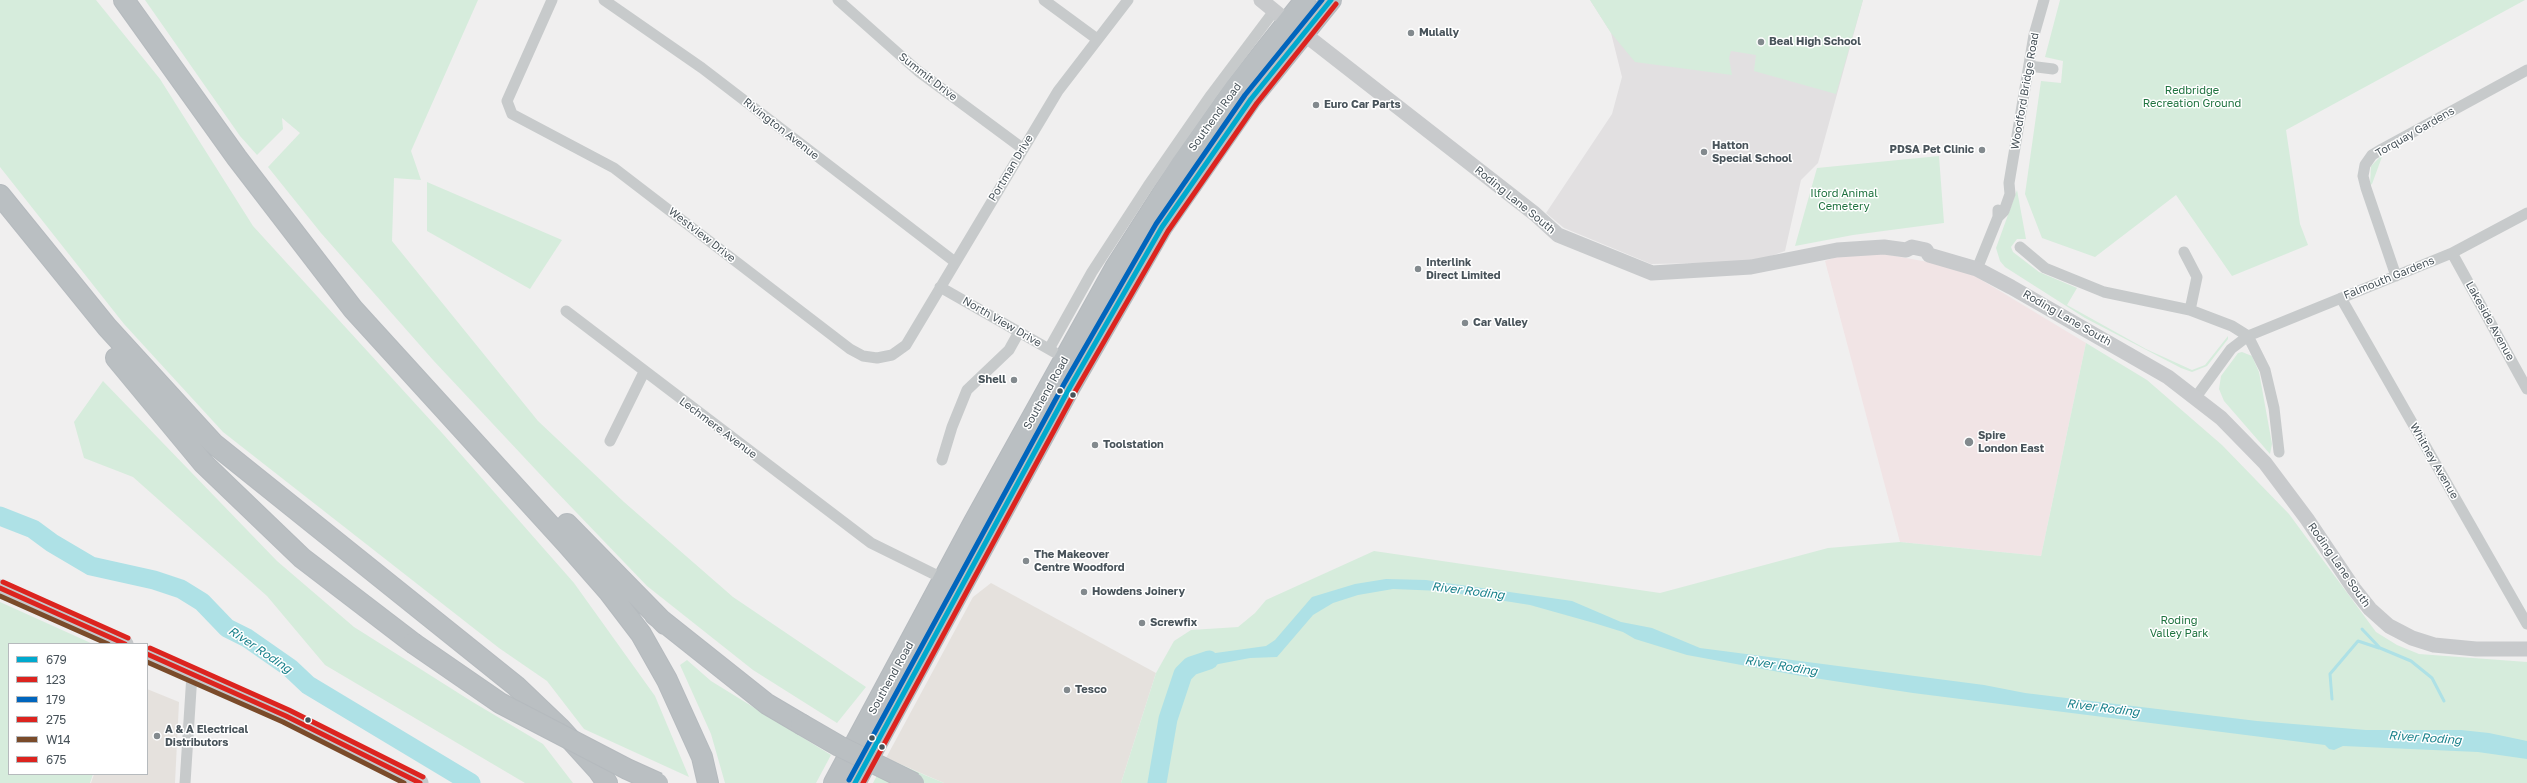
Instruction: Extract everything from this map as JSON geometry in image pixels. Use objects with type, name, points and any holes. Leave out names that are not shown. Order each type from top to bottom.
[{"type":"highway","points":[[124,0],[237,158],[354,309],[567,544],[609,592],[641,634],[667,680],[702,757],[708,783]]},
{"type":"highway","points":[[1288,22],[1305,0]]},
{"type":"highway","points":[[1288,22],[1331,0]]},
{"type":"highway","name":"Southend Road","points":[[834,783],[944,579],[1057,353],[1115,268],[1182,163],[1235,88],[1288,22]]},
{"type":"highway","name":"Southend Road","points":[[855,783],[1059,407],[1162,227],[1251,99],[1288,22]]},
{"type":"highway","points":[[0,195],[103,332]]},
{"type":"highway","points":[[0,204],[132,368],[204,463],[302,558],[413,643],[500,703],[627,769],[658,783]]},
{"type":"highway","points":[[274,206],[514,468],[665,624]]},
{"type":"highway","points":[[132,368],[213,443],[516,686],[560,728],[598,770],[607,783]]},
{"type":"highway","points":[[436,401],[567,535],[665,624],[767,704],[839,746],[914,783]]},
{"type":"main road","points":[[0,588],[123,643]]},
{"type":"main road","points":[[148,654],[286,716],[420,783]]},
{"type":"street","name":"Westview Drive","points":[[552,0],[507,101],[512,114],[614,168],[850,349],[863,356],[877,358],[892,355],[906,345]]},
{"type":"street","name":"Rivington Avenue","points":[[604,0],[702,68],[955,262]]},
{"type":"street","name":"Summit Drive","points":[[838,0],[918,71],[1022,148]]},
{"type":"street","points":[[1044,0],[1096,39]]},
{"type":"street","name":"Portman Drive","points":[[906,345],[1022,148],[1058,90],[1096,39],[1128,0]]},
{"type":"street","name":"Roding Lane South","points":[[1261,0],[1535,214],[1558,235],[1652,274],[1751,267],[1837,250],[1884,247],[1906,250],[1912,247],[1919,248],[1926,250],[1929,254],[1977,269],[2140,359],[2196,397],[2232,428],[2265,463],[2370,610],[2389,626],[2412,638],[2434,645],[2476,649],[2527,649]]},
{"type":"street","name":"Woodford Bridge Road","points":[[1977,269],[1998,217],[2004,211],[2010,194],[2009,183],[2029,66],[2037,22],[2044,0]]},
{"type":"street","points":[[2029,66],[2053,69]]},
{"type":"street","name":"Torquay Gardens","points":[[2396,276],[2366,188],[2364,176],[2365,165],[2372,155],[2382,149],[2527,70]]},
{"type":"street","name":"Falmouth Gardens","points":[[2248,336],[2452,253],[2527,213]]},
{"type":"street","points":[[2020,247],[2045,268],[2104,292],[2190,310],[2232,326],[2248,336],[2265,370],[2274,408],[2279,452]]},
{"type":"street","points":[[2184,252],[2197,278],[2190,310]]},
{"type":"street","name":"Lakeside Avenue","points":[[2452,253],[2527,389]]},
{"type":"street","name":"North View Drive","points":[[940,287],[1057,353]]},
{"type":"street","name":"Whitney Avenue","points":[[2340,298],[2527,624]]},
{"type":"street","name":"Lechmere Avenue","points":[[566,311],[644,372],[871,543],[944,579]]},
{"type":"street","points":[[942,460],[952,427],[967,390],[1009,350],[1019,332]]},
{"type":"street","points":[[2196,397],[2231,349],[2248,336]]},
{"type":"street","points":[[610,441],[644,372]]},
{"type":"street","points":[[185,783],[192,674]]},
{"type":"shaded area","name":"Hatton Special School","points":[[1590,0],[1863,0],[1818,163],[1801,180],[1785,251],[1754,262],[1651,264],[1564,228],[1546,213],[1612,114],[1622,77],[1611,33]]},
{"type":"shaded area","name":"Spire London East","points":[[1884,254],[1950,266],[1975,276],[2086,343],[2041,556],[1900,542],[1825,261],[1841,255]]},
{"type":"shaded area","points":[[991,583],[1156,673],[1121,783],[944,783],[886,758],[973,597]]},
{"type":"shaded area","points":[[148,689],[179,702],[175,783],[91,783],[94,775],[148,775]]},
{"type":"green space","points":[[0,0],[96,0],[160,79],[253,226],[443,434],[574,583],[655,696],[689,777],[584,729],[547,681],[499,648],[223,432],[124,324],[0,167]]},
{"type":"green space","points":[[145,0],[478,0],[411,151],[421,180],[394,178],[392,241],[538,421],[624,502],[733,597],[866,687],[837,723],[753,670],[647,586],[551,486],[433,360],[321,233],[268,167],[300,133],[282,118],[283,129],[257,155],[240,136]]},
{"type":"green space","name":"Beal High School","points":[[1590,0],[1863,0],[1836,94],[1754,71],[1756,55],[1731,51],[1729,58],[1732,75],[1635,62],[1611,33]]},
{"type":"green space","name":"Redbridge Recreation Ground","points":[[2060,0],[2525,0],[2286,130],[2300,224],[2308,245],[2232,276],[2176,195],[2095,257],[2042,238],[2025,194],[2041,81],[2061,83],[2063,61],[2045,57]]},
{"type":"green space","points":[[2383,154],[2372,184],[2370,185],[2371,166]]},
{"type":"green space","name":"Ilford Animal Cemetery","points":[[1939,156],[1944,223],[1853,235],[1795,246],[1817,168]]},
{"type":"green space","points":[[427,182],[562,240],[530,289],[427,231]]},
{"type":"green space","points":[[2017,190],[2026,239],[2017,239],[2011,247],[2013,252],[2039,272],[2077,288],[2067,305],[2146,349],[2192,370],[2205,365],[2228,336],[2228,339],[2207,366],[2192,372],[2181,368],[2085,318],[2005,267],[2000,261],[1996,248]]},
{"type":"green space","name":"Roding Valley Park","points":[[2086,343],[2147,380],[2222,445],[2289,514],[2376,632],[2397,645],[2419,654],[2527,662],[2527,783],[1121,783],[1156,673],[1174,641],[1191,630],[1238,627],[1255,613],[1266,600],[1374,551],[1660,593],[1828,548],[1900,542],[2041,556]]},
{"type":"green space","points":[[2242,352],[2252,356],[2259,372],[2272,444],[2270,454],[2224,401],[2219,389],[2221,376],[2238,353]]},
{"type":"green space","points":[[103,381],[277,561],[354,627],[471,701],[543,744],[573,783],[525,783],[325,665],[267,596],[133,477],[84,458],[74,422]]},
{"type":"green space","points":[[0,602],[91,643],[8,643],[8,775],[93,775],[90,783],[0,783]]},
{"type":"green space","points":[[687,660],[711,681],[831,755],[816,783],[725,783],[711,734],[680,665]]},
{"type":"green space","points":[[886,758],[927,776],[944,783],[873,783]]},
{"type":"water","points":[[1386,579],[1426,580],[1572,601],[1621,622],[1652,628],[1700,648],[1984,685],[2025,693],[2257,721],[2366,730],[2461,730],[2489,733],[2527,741],[2527,759],[2478,752],[2343,746],[2334,750],[2329,749],[2325,745],[1913,693],[1801,676],[1687,655],[1635,639],[1623,632],[1530,605],[1442,591],[1393,589],[1358,595],[1333,603],[1313,615],[1277,657],[1250,658],[1208,666],[1194,672],[1178,668],[1201,655],[1266,646],[1275,640],[1312,597],[1355,584]]},
{"type":"waterway","name":"River Roding","points":[[0,516],[33,529],[52,543],[91,566],[154,580],[181,589],[202,602],[227,628],[247,638],[290,668],[308,685],[471,783]]},
{"type":"waterway","points":[[2362,629],[2380,648],[2411,661],[2432,678],[2444,701]]},
{"type":"waterway","points":[[2332,699],[2330,674],[2358,641],[2379,648]]},
{"type":"waterway","name":"River Roding","points":[[1157,783],[1168,719],[1183,674],[1191,666],[1209,660]]},
{"type":"transit line","name":"179","points":[[849,780],[1064,384],[1156,224],[1245,95],[1322,0]]},
{"type":"transit line","name":"679","points":[[855,783],[1070,387],[1162,227],[1251,99],[1331,0]]},
{"type":"transit line","name":"123","points":[[863,783],[1076,390],[1168,231],[1257,103],[1336,4]]},
{"type":"transit line","name":"675","points":[[3,582],[128,638]]},
{"type":"transit line","name":"275","points":[[0,588],[123,643]]},
{"type":"transit line","name":"W14","points":[[0,596],[106,643]]},
{"type":"transit line","name":"675","points":[[150,648],[289,710],[423,777]]},
{"type":"transit line","name":"275","points":[[148,654],[286,716],[420,783]]},
{"type":"transit line","name":"W14","points":[[148,662],[283,722],[404,783]]},
{"type":"place","name":"Mulally","points":[[1411,33]]},
{"type":"place","name":"Beal High School","points":[[1761,42]]},
{"type":"place","name":"Euro Car Parts","points":[[1316,105]]},
{"type":"place","name":"PDSA Pet Clinic","points":[[1982,150]]},
{"type":"place","name":"Hatton Special School","points":[[1704,152]]},
{"type":"place","name":"Interlink Direct Limited","points":[[1418,269]]},
{"type":"place","name":"Car Valley","points":[[1465,323]]},
{"type":"place","name":"Shell","points":[[1014,380]]},
{"type":"place","name":"Spire London East","points":[[1969,442]]},
{"type":"place","name":"Toolstation","points":[[1095,445]]},
{"type":"place","name":"The Makeover Centre Woodford","points":[[1026,561]]},
{"type":"place","name":"Howdens Joinery","points":[[1084,592]]},
{"type":"place","name":"Screwfix","points":[[1142,623]]},
{"type":"place","name":"Tesco","points":[[1067,690]]},
{"type":"place","name":"A & A Electrical Distributors","points":[[157,736]]}]
